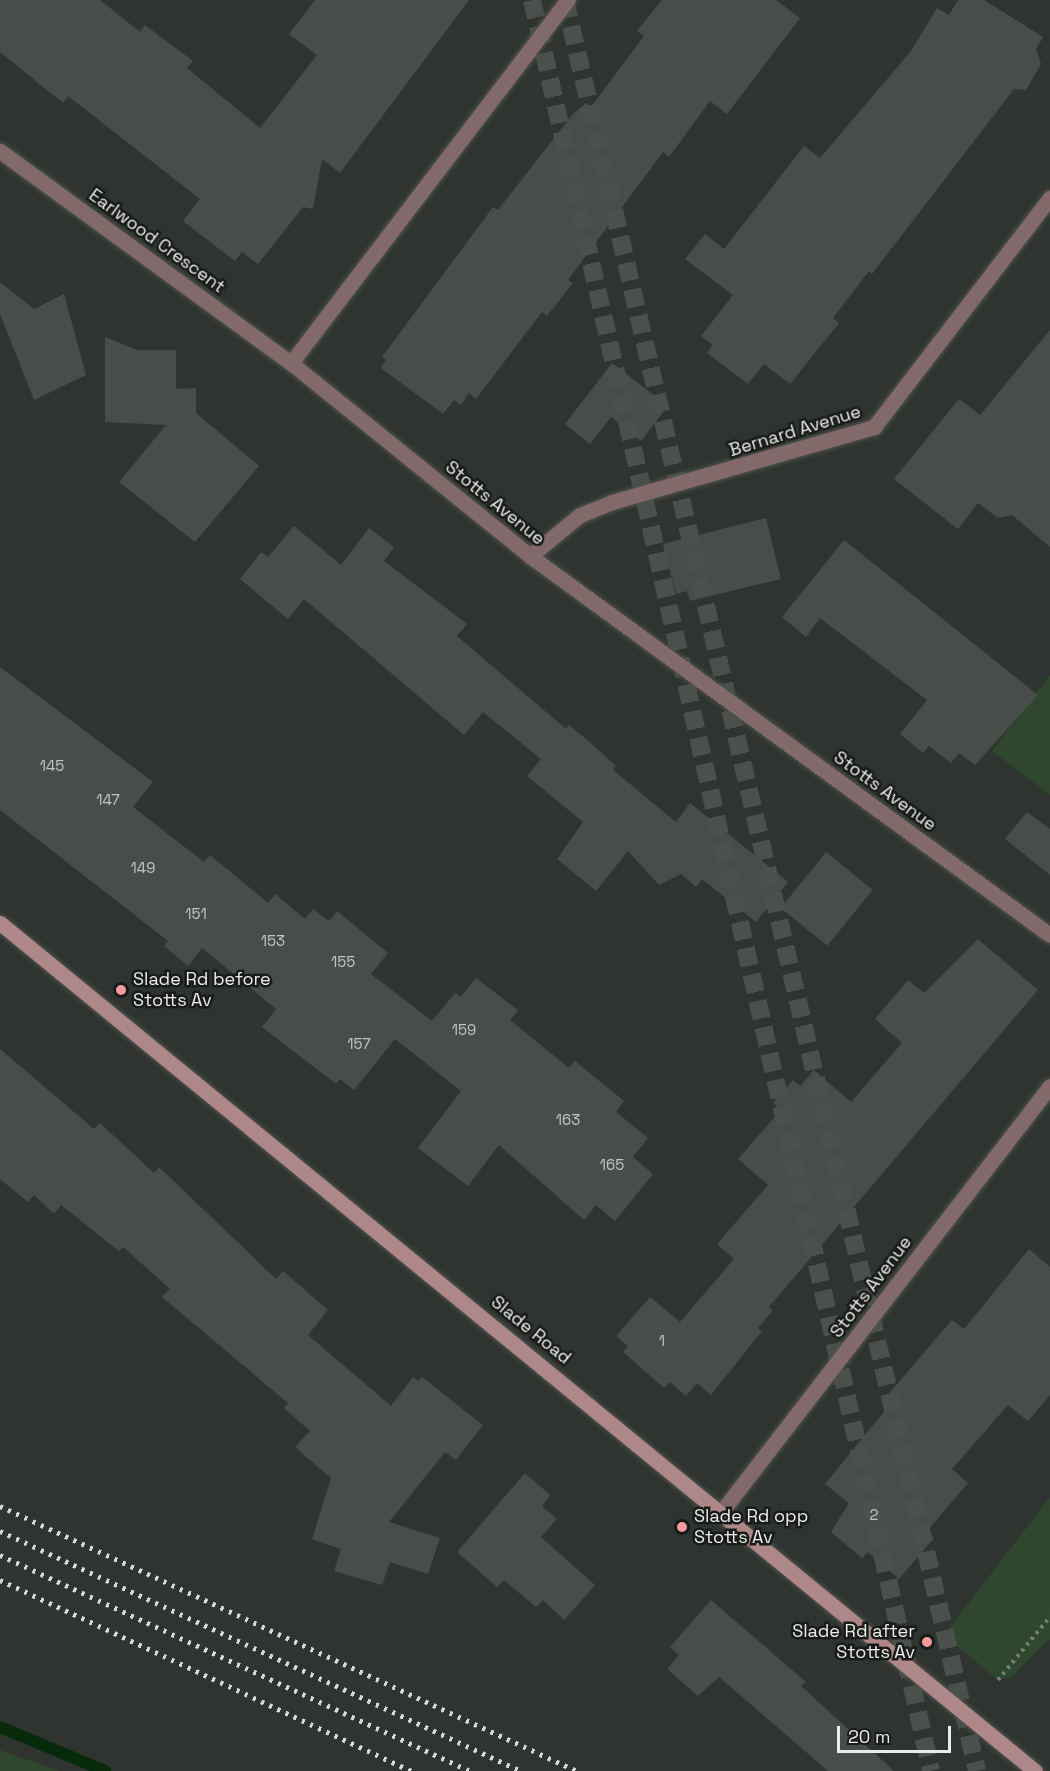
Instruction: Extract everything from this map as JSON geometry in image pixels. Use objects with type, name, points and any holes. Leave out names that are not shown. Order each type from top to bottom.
[{"type":"main road","name":"Slade Road","points":[[0,923],[722,1511],[1035,1771]]},
{"type":"street","points":[[291,363],[568,0]]},
{"type":"street","name":"Earlwood Crescent","points":[[0,151],[291,363]]},
{"type":"street","name":"Bernard Avenue","points":[[530,556],[580,515],[612,502],[874,428],[1050,198]]},
{"type":"street","name":"Stotts Avenue","points":[[291,363],[530,556],[1050,935]]},
{"type":"street","name":"Stotts Avenue","points":[[722,1511],[1050,1086]]},
{"type":"path","points":[[998,1680],[1050,1617]]},
{"type":"green space","points":[[1050,675],[1050,795],[992,751]]},
{"type":"green space","points":[[1050,1497],[1050,1639],[1010,1678],[998,1680],[944,1635]]},
{"type":"green space","points":[[0,1750],[60,1771],[0,1771]]},
{"type":"building","points":[[0,0],[100,0],[140,32],[145,25],[193,61],[187,68],[260,128],[317,55],[289,34],[315,0],[469,0],[340,173],[322,159],[313,209],[303,207],[258,264],[242,252],[235,261],[183,221],[200,199],[68,96],[63,103],[0,52]]},
{"type":"building","points":[[662,0],[776,0],[800,18],[727,114],[710,101],[669,157],[663,152],[568,280],[573,283],[547,316],[542,312],[476,399],[469,393],[461,405],[454,400],[443,414],[381,368],[386,360],[382,357],[493,207],[498,210],[572,115],[586,103],[591,107],[644,36],[637,31]]},
{"type":"building","points":[[958,0],[984,0],[1043,37],[1036,49],[1041,64],[1026,90],[1014,89],[872,274],[869,271],[833,318],[839,323],[790,384],[764,364],[748,384],[707,353],[713,345],[701,336],[733,295],[685,259],[705,234],[724,249],[804,146],[820,158],[911,51],[937,8],[949,15]]},
{"type":"building","points":[[0,282],[34,309],[64,294],[86,375],[34,400],[0,314]]},
{"type":"building","points":[[1050,330],[1050,547],[1012,515],[998,518],[978,503],[958,529],[894,479],[959,399],[980,415]]},
{"type":"building","points":[[105,337],[137,350],[176,350],[176,389],[196,388],[196,413],[259,466],[195,542],[119,482],[166,425],[105,422]]},
{"type":"building","points":[[612,363],[668,406],[641,441],[611,417],[590,444],[565,424]]},
{"type":"building","points":[[766,518],[781,579],[690,601],[687,591],[676,594],[663,544]]},
{"type":"building","points":[[294,526],[341,565],[369,528],[394,547],[384,561],[467,624],[457,636],[566,729],[569,725],[592,744],[616,766],[613,770],[676,822],[690,803],[788,882],[756,922],[702,879],[696,887],[681,874],[659,885],[628,851],[596,891],[557,859],[583,822],[527,776],[541,759],[483,712],[464,735],[304,599],[288,619],[240,579],[261,552],[268,557]]},
{"type":"building","points":[[844,540],[1038,695],[975,765],[959,753],[951,763],[929,746],[923,753],[900,734],[927,700],[820,618],[806,637],[782,617]]},
{"type":"building","points":[[0,667],[153,782],[133,807],[204,862],[210,855],[268,903],[275,894],[305,919],[313,909],[329,921],[337,911],[388,953],[371,974],[432,1021],[455,993],[461,997],[476,978],[518,1010],[510,1020],[569,1068],[575,1061],[624,1101],[616,1112],[648,1138],[633,1157],[653,1174],[615,1221],[596,1205],[584,1220],[499,1145],[468,1186],[418,1148],[461,1091],[395,1039],[354,1090],[340,1079],[336,1084],[262,1027],[276,1009],[202,948],[188,966],[164,946],[168,941],[0,810]]},
{"type":"building","points":[[1027,812],[1050,829],[1050,875],[1005,839]]},
{"type":"building","points":[[826,852],[873,890],[827,946],[781,908]]},
{"type":"building","points":[[978,939],[1038,990],[769,1307],[773,1310],[758,1328],[762,1331],[711,1395],[697,1383],[686,1396],[670,1382],[664,1388],[623,1352],[628,1346],[616,1336],[650,1297],[680,1322],[734,1259],[717,1244],[768,1185],[738,1159],[781,1110],[773,1103],[793,1080],[800,1086],[814,1070],[851,1102],[902,1043],[875,1019],[908,980],[924,993]]},
{"type":"building","points":[[0,1049],[94,1129],[100,1123],[154,1173],[159,1167],[276,1279],[283,1271],[328,1310],[308,1335],[391,1406],[413,1377],[418,1381],[422,1377],[483,1425],[456,1460],[445,1452],[389,1522],[440,1538],[428,1574],[390,1562],[382,1585],[334,1571],[341,1549],[312,1539],[331,1478],[295,1447],[310,1431],[284,1408],[288,1403],[162,1297],[170,1289],[123,1247],[119,1251],[61,1205],[54,1214],[34,1195],[28,1202],[0,1179]]},
{"type":"building","points":[[1029,1249],[1050,1267],[1050,1395],[1028,1421],[1008,1405],[952,1469],[968,1483],[927,1531],[934,1538],[899,1579],[868,1552],[862,1558],[831,1532],[849,1503],[825,1484],[891,1403],[885,1398],[952,1320],[964,1329]]},
{"type":"building","points":[[525,1473],[550,1495],[542,1506],[557,1519],[541,1537],[595,1585],[564,1620],[543,1600],[536,1607],[504,1580],[497,1587],[457,1552]]},
{"type":"building","points":[[711,1600],[806,1682],[801,1686],[894,1771],[828,1771],[719,1677],[698,1696],[667,1669],[679,1655],[670,1647]]},
{"type":"waterway","points":[[0,1727],[105,1771]]},
{"type":"tunnel","points":[[532,0],[931,1771]]},
{"type":"tunnel","points":[[565,0],[977,1771]]},
{"type":"railway","points":[[0,1506],[577,1771]]},
{"type":"railway","points":[[0,1531],[521,1771]]},
{"type":"railway","points":[[0,1555],[470,1771]]},
{"type":"railway","points":[[0,1580],[412,1771]]},
{"type":"place","name":"Slade Rd before Stotts Av","points":[[121,990]]},
{"type":"place","name":"Slade Rd opp Stotts Av","points":[[682,1527]]},
{"type":"place","name":"Slade Rd after Stotts Av","points":[[927,1642]]}]
